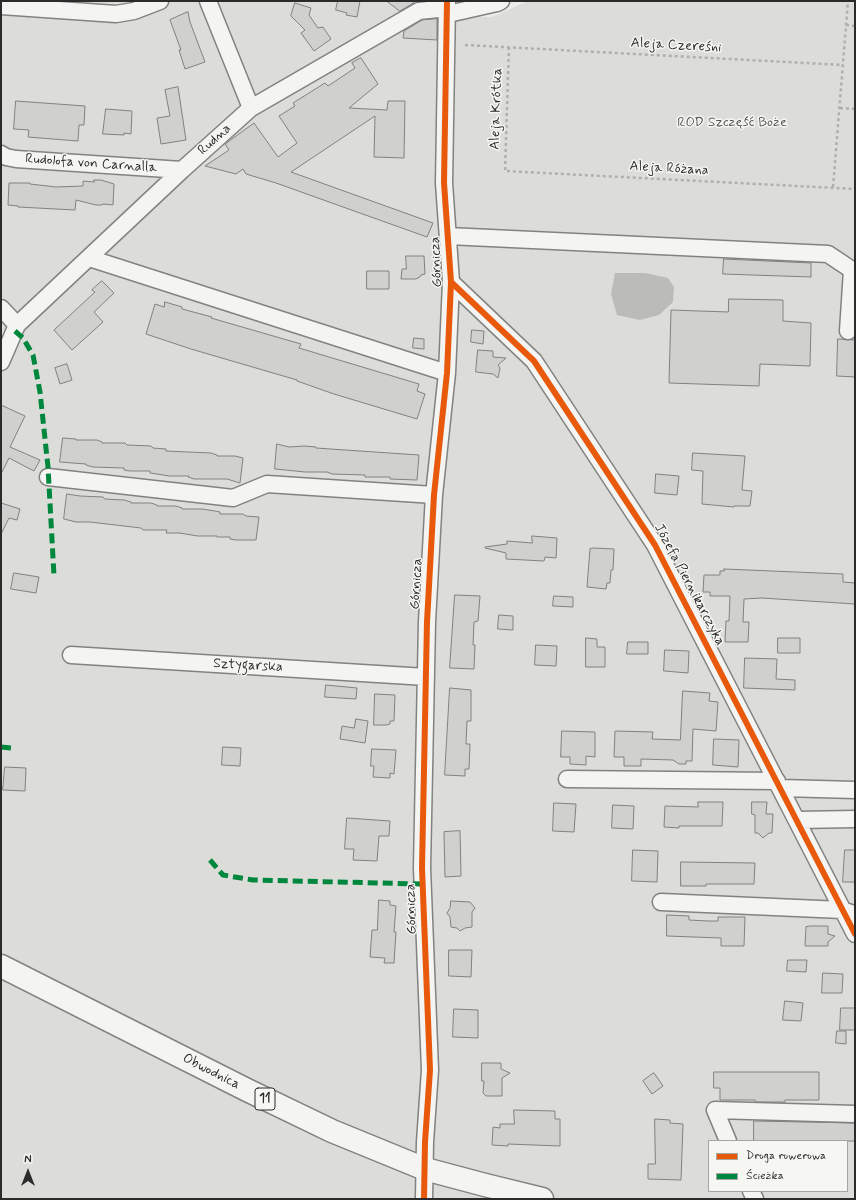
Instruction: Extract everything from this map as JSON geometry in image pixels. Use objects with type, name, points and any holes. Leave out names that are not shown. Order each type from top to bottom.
[{"type":"highway","name":"Obwodnica","points":[[1,966],[247,1090],[332,1131],[425,1169],[485,1186],[542,1199]]},
{"type":"street","points":[[1,6],[116,14],[134,11],[160,1]]},
{"type":"street","points":[[208,1],[251,108]]},
{"type":"street","name":"Rudna","points":[[17,325],[182,170],[251,108],[419,11],[497,3],[501,1]]},
{"type":"street","name":"Górnicza","points":[[424,1199],[430,1070],[422,868],[427,622],[434,495],[447,373],[451,282],[444,183],[448,8]]},
{"type":"street","name":"Rudolofa von Carnalla","points":[[1,154],[6,157],[16,159],[182,170]]},
{"type":"street","points":[[448,236],[828,254],[852,270],[848,331]]},
{"type":"street","points":[[89,258],[447,373]]},
{"type":"street","name":"Józefa Piernikarczyka","points":[[451,282],[534,361],[655,544],[797,820],[849,912],[855,934]]},
{"type":"street","points":[[1,308],[17,325]]},
{"type":"street","points":[[1,317],[17,325]]},
{"type":"street","points":[[1,362],[17,325]]},
{"type":"street","points":[[48,477],[232,498],[267,484],[434,495]]},
{"type":"street","name":"Sztygarska","points":[[71,655],[426,677]]},
{"type":"street","points":[[567,780],[779,785],[855,790]]},
{"type":"street","points":[[797,820],[855,818]]},
{"type":"street","points":[[661,902],[849,912]]},
{"type":"street","points":[[728,1140],[715,1110],[855,1114]]},
{"type":"path","points":[[833,187],[848,1]]},
{"type":"path","points":[[846,25],[855,26]]},
{"type":"path","points":[[840,108],[855,109]]},
{"type":"green space","name":"ROD Szczęść Boże","points":[[1,1],[429,1],[429,16],[492,17],[528,1],[855,1],[855,1199],[1,1199]]},
{"type":"shaded area","points":[[615,273],[645,273],[668,278],[674,287],[673,302],[659,315],[640,320],[617,315],[611,294]]},
{"type":"building","points":[[338,1],[360,1],[357,17],[346,15],[347,13],[336,10]]},
{"type":"building","points":[[387,1],[415,1],[400,11]]},
{"type":"building","points":[[295,3],[311,8],[309,15],[318,28],[323,27],[331,39],[314,51],[301,33],[305,30],[291,16]]},
{"type":"building","points":[[188,12],[190,22],[205,62],[185,69],[179,50],[181,50],[170,20]]},
{"type":"building","points":[[437,19],[437,40],[403,38],[404,31],[422,20]]},
{"type":"building","points":[[361,58],[378,84],[349,108],[387,110],[388,101],[405,101],[404,158],[374,157],[375,116],[291,172],[433,223],[427,237],[276,183],[246,174],[243,169],[236,174],[205,166],[229,150],[225,144],[254,123],[278,157],[297,143],[279,116],[295,106],[293,103],[325,83],[328,86],[355,68],[352,63]]},
{"type":"building","points":[[178,87],[186,140],[161,144],[157,118],[170,116],[165,90]]},
{"type":"building","points":[[16,101],[85,106],[84,125],[79,125],[78,141],[28,137],[29,130],[14,129]]},
{"type":"building","points":[[106,109],[132,111],[131,134],[103,134]]},
{"type":"building","points":[[94,180],[101,180],[114,184],[113,205],[96,205],[76,200],[75,210],[18,207],[8,205],[9,183],[30,183],[56,187],[83,186],[83,181],[94,182]]},
{"type":"building","points":[[406,256],[424,256],[425,274],[416,279],[401,279],[402,269],[406,269]]},
{"type":"building","points":[[724,259],[811,263],[811,277],[723,274]]},
{"type":"building","points":[[367,271],[389,271],[389,289],[367,289]]},
{"type":"building","points":[[102,281],[114,293],[94,312],[103,322],[72,350],[54,330],[95,292],[92,290]]},
{"type":"building","points":[[729,299],[783,300],[783,321],[811,323],[810,366],[760,364],[759,386],[669,383],[671,310],[728,312]]},
{"type":"building","points":[[165,302],[182,307],[182,309],[212,317],[211,318],[301,344],[299,348],[419,384],[417,391],[425,394],[417,419],[334,394],[297,380],[191,349],[146,334],[155,304],[164,307]]},
{"type":"building","points":[[472,330],[484,331],[483,344],[471,342]]},
{"type":"building","points":[[414,338],[424,339],[424,349],[413,348]]},
{"type":"building","points":[[838,339],[855,340],[855,377],[837,376]]},
{"type":"building","points":[[478,350],[493,351],[493,357],[506,358],[498,365],[500,368],[498,378],[493,374],[476,372]]},
{"type":"building","points":[[67,364],[72,380],[60,384],[55,368]]},
{"type":"building","points":[[1,405],[25,416],[10,447],[40,460],[34,471],[9,458],[1,474]]},
{"type":"building","points":[[63,438],[76,440],[97,440],[102,443],[125,443],[127,445],[151,446],[153,448],[166,449],[166,451],[211,453],[217,456],[235,456],[243,458],[240,483],[227,479],[194,479],[188,477],[189,476],[169,476],[150,473],[150,471],[130,471],[124,470],[124,468],[93,467],[86,464],[60,462]]},
{"type":"building","points":[[277,444],[289,447],[304,446],[419,455],[417,480],[275,469]]},
{"type":"building","points":[[693,453],[745,456],[742,490],[752,491],[750,506],[734,507],[702,504],[703,471],[692,470]]},
{"type":"building","points":[[656,474],[679,476],[677,495],[655,493]]},
{"type":"building","points":[[67,494],[103,497],[105,499],[124,500],[131,503],[151,503],[157,506],[176,506],[182,509],[202,509],[220,512],[220,514],[243,514],[246,516],[259,517],[256,540],[236,540],[230,539],[230,537],[166,533],[167,530],[143,530],[141,528],[90,522],[76,522],[64,519]]},
{"type":"building","points":[[1,503],[20,509],[17,520],[9,518],[1,534]]},
{"type":"building","points":[[532,536],[557,538],[556,558],[545,557],[544,561],[506,559],[506,553],[485,548],[507,544],[507,541],[532,543]]},
{"type":"building","points":[[590,549],[614,549],[613,570],[611,570],[610,583],[607,583],[606,589],[587,587]]},
{"type":"building","points":[[724,569],[843,574],[843,582],[855,583],[855,604],[762,598],[744,599],[743,622],[749,622],[748,642],[725,642],[726,621],[729,621],[730,596],[710,596],[710,592],[703,592],[704,575],[720,575],[720,571],[724,571]]},
{"type":"building","points":[[14,573],[39,577],[36,593],[11,589]]},
{"type":"building","points":[[455,595],[480,596],[478,621],[474,622],[474,669],[450,668]]},
{"type":"building","points":[[554,596],[573,597],[573,607],[553,606]]},
{"type":"building","points":[[499,615],[513,616],[513,630],[498,629]]},
{"type":"building","points":[[586,638],[597,639],[597,647],[605,647],[605,667],[586,667]]},
{"type":"building","points":[[778,638],[800,638],[800,653],[778,653]]},
{"type":"building","points":[[628,642],[648,642],[648,654],[627,654]]},
{"type":"building","points":[[536,645],[557,646],[556,666],[535,665]]},
{"type":"building","points":[[665,650],[689,651],[688,673],[664,671]]},
{"type":"building","points":[[745,658],[777,659],[776,679],[795,680],[795,690],[744,688]]},
{"type":"building","points":[[326,685],[357,688],[356,699],[325,697]]},
{"type":"building","points":[[450,688],[471,690],[471,721],[467,721],[466,744],[470,744],[469,769],[465,769],[465,776],[445,775]]},
{"type":"building","points":[[683,691],[710,693],[709,701],[718,702],[716,731],[693,729],[692,761],[686,761],[686,764],[679,764],[673,760],[641,759],[641,766],[624,766],[624,757],[614,757],[615,731],[653,732],[652,739],[680,740]]},
{"type":"building","points":[[375,694],[395,695],[394,721],[390,721],[390,724],[374,725]]},
{"type":"building","points":[[356,719],[368,721],[365,743],[340,739],[342,726],[354,728]]},
{"type":"building","points":[[562,731],[595,732],[595,757],[586,756],[586,765],[570,764],[570,757],[561,757]]},
{"type":"building","points":[[714,739],[739,740],[738,767],[713,765]]},
{"type":"building","points":[[223,747],[241,748],[240,766],[222,765]]},
{"type":"building","points":[[372,749],[396,750],[394,774],[390,773],[390,778],[373,777],[374,766],[371,766]]},
{"type":"building","points":[[5,767],[26,768],[25,791],[3,790]]},
{"type":"building","points":[[698,802],[723,802],[722,826],[679,826],[679,828],[664,827],[665,806],[698,807]]},
{"type":"building","points":[[752,802],[767,802],[766,814],[773,814],[772,833],[769,833],[763,838],[758,833],[755,833],[755,815],[752,814]]},
{"type":"building","points":[[554,803],[576,804],[574,832],[553,831]]},
{"type":"building","points":[[613,805],[634,806],[633,829],[612,828]]},
{"type":"building","points":[[347,818],[390,821],[389,836],[379,836],[377,861],[353,860],[354,849],[345,849]]},
{"type":"building","points":[[460,831],[461,876],[445,877],[444,832]]},
{"type":"building","points":[[633,850],[658,851],[657,882],[632,881]]},
{"type":"building","points":[[845,850],[855,850],[855,882],[843,882]]},
{"type":"building","points":[[681,862],[755,863],[754,884],[706,884],[706,886],[681,886]]},
{"type":"building","points":[[379,900],[390,901],[390,905],[396,906],[394,963],[384,963],[385,958],[370,957],[372,930],[377,930]]},
{"type":"building","points":[[451,901],[470,902],[475,908],[472,912],[472,927],[465,928],[460,931],[457,928],[451,927],[450,917],[447,913],[450,908]]},
{"type":"building","points":[[667,915],[689,916],[689,920],[708,921],[718,921],[718,917],[745,917],[744,946],[721,946],[721,938],[667,936]]},
{"type":"building","points":[[828,926],[828,934],[835,936],[828,942],[828,946],[805,946],[806,927]]},
{"type":"building","points":[[449,950],[472,950],[471,977],[449,976]]},
{"type":"building","points":[[788,960],[807,960],[806,972],[787,971]]},
{"type":"building","points":[[823,973],[843,974],[842,993],[822,993]]},
{"type":"building","points":[[785,1001],[803,1003],[801,1021],[783,1020]]},
{"type":"building","points":[[841,1008],[855,1008],[855,1030],[840,1030]]},
{"type":"building","points":[[454,1009],[478,1010],[478,1038],[453,1037]]},
{"type":"building","points":[[837,1031],[846,1031],[846,1044],[836,1043]]},
{"type":"building","points":[[482,1063],[501,1063],[501,1069],[510,1073],[502,1078],[502,1096],[486,1096],[483,1093],[484,1081],[482,1081]]},
{"type":"building","points":[[714,1072],[819,1072],[819,1100],[755,1102],[755,1100],[720,1100],[720,1088],[714,1088]]},
{"type":"building","points":[[654,1073],[663,1086],[652,1094],[643,1081]]},
{"type":"building","points":[[514,1110],[555,1111],[555,1119],[560,1119],[560,1146],[508,1144],[508,1146],[492,1145],[493,1127],[500,1128],[500,1124],[514,1124]]},
{"type":"building","points":[[655,1119],[670,1120],[670,1123],[683,1124],[681,1180],[648,1179],[648,1164],[655,1164]]},
{"type":"building","points":[[754,1121],[855,1123],[855,1141],[754,1140]]},
{"type":"marked path","points":[[15,331],[23,338],[33,355],[40,392],[48,467],[54,576]]},
{"type":"marked path","points":[[1,747],[11,748]]},
{"type":"marked path","points":[[210,860],[223,875],[253,880],[423,884]]},
{"type":"cycle path","points":[[424,1199],[425,1142],[430,1070],[422,868],[427,622],[434,495],[447,373],[451,282],[444,183],[447,1]]},
{"type":"cycle path","points":[[451,282],[534,361],[655,545],[855,934]]}]
